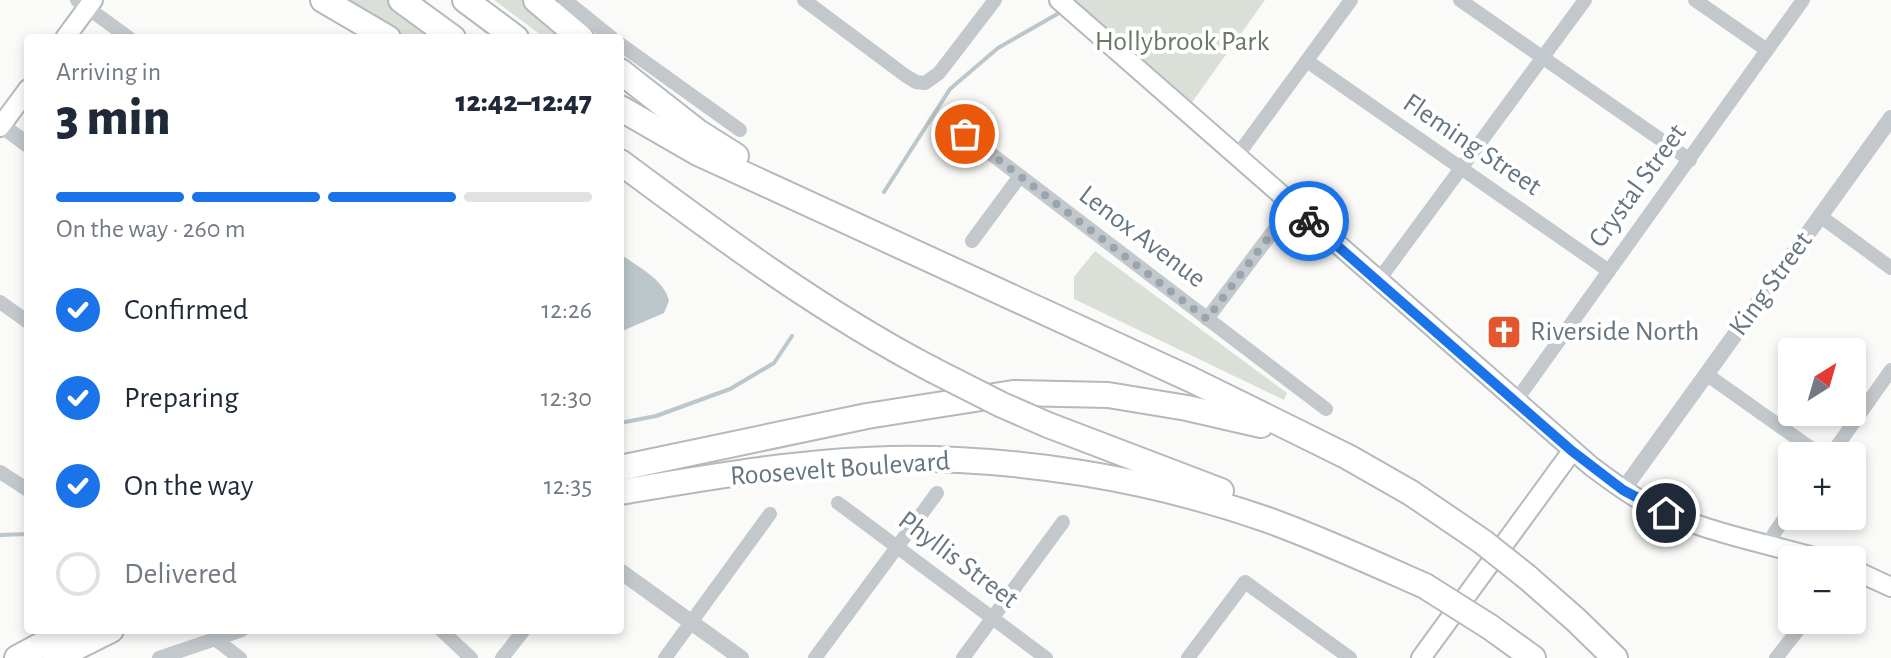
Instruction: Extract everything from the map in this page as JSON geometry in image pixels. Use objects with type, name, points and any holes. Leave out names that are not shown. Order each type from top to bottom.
[{"type":"highway","points":[[323,0],[381,34]]},
{"type":"highway","points":[[401,0],[448,34]]},
{"type":"highway","points":[[465,0],[511,34]]},
{"type":"highway","points":[[536,0],[576,34]]},
{"type":"highway","points":[[624,74],[698,132],[856,226]]},
{"type":"highway","points":[[624,110],[698,153],[1190,379],[1401,487],[1483,542],[1527,577],[1615,658]]},
{"type":"highway","points":[[624,165],[764,267],[851,324],[933,370],[1048,425],[1297,522],[1350,546],[1425,586],[1533,658]]},
{"type":"highway","points":[[624,183],[639,193],[696,218]]},
{"type":"highway","name":"Roosevelt Boulevard","points":[[624,467],[867,416],[1013,393],[1108,395],[1187,408],[1309,438]]},
{"type":"highway","name":"Roosevelt Boulevard","points":[[624,491],[819,464],[889,459],[1015,464],[1128,482],[1227,507],[1308,536],[1425,586]]},
{"type":"highway","points":[[17,658],[62,634]]},
{"type":"highway","points":[[55,658],[103,634]]},
{"type":"main road","points":[[1059,0],[1515,402],[1623,490],[1692,523],[1778,548]]},
{"type":"main road","points":[[67,34],[86,3]]},
{"type":"main road","points":[[0,125],[24,94]]},
{"type":"main road","points":[[1421,658],[1572,451]]},
{"type":"main road","points":[[1866,575],[1891,587]]},
{"type":"street","points":[[314,0],[360,34]]},
{"type":"street","points":[[565,0],[607,34]]},
{"type":"street","points":[[804,0],[906,76],[925,83],[939,73],[995,0]]},
{"type":"street","points":[[1237,156],[1351,0]]},
{"type":"street","points":[[1460,0],[1690,160]]},
{"type":"street","points":[[1378,281],[1585,0]]},
{"type":"street","points":[[1695,0],[1767,50]]},
{"type":"street","name":"Crystal Street","points":[[1515,402],[1803,0]]},
{"type":"street","points":[[86,3],[124,34]]},
{"type":"street","points":[[624,47],[740,130]]},
{"type":"street","name":"Fleming Street","points":[[1307,61],[1609,271]]},
{"type":"street","name":"King Street","points":[[1623,490],[1891,118]]},
{"type":"street","points":[[0,125],[24,142]]},
{"type":"street","name":"Lenox Avenue","points":[[965,134],[1326,409]]},
{"type":"street","points":[[972,241],[1020,176]]},
{"type":"street","points":[[1207,319],[1292,206]]},
{"type":"street","points":[[1820,216],[1891,268]]},
{"type":"street","points":[[0,302],[24,319]]},
{"type":"street","points":[[1840,442],[1891,370]]},
{"type":"street","points":[[1706,374],[1802,442]]},
{"type":"street","points":[[0,472],[24,487]]},
{"type":"street","points":[[815,658],[937,493]]},
{"type":"street","name":"Phyllis Street","points":[[838,503],[1046,658]]},
{"type":"street","points":[[665,658],[770,514]]},
{"type":"street","points":[[963,658],[1063,522]]},
{"type":"street","points":[[1768,546],[1778,528]]},
{"type":"street","points":[[624,574],[741,658]]},
{"type":"street","points":[[1188,658],[1245,582],[1350,658]]},
{"type":"street","points":[[159,658],[230,634]]},
{"type":"street","points":[[445,634],[471,658]]},
{"type":"street","points":[[502,658],[521,634]]},
{"type":"street","points":[[1776,658],[1795,634]]},
{"type":"street","points":[[215,639],[240,658]]},
{"type":"green space","points":[[340,0],[391,0],[437,34],[400,34]]},
{"type":"green space","points":[[494,0],[528,0],[568,34],[540,34]]},
{"type":"green space","name":"Hollybrook Park","points":[[1070,0],[1265,0],[1190,105]]},
{"type":"green space","points":[[1095,251],[1287,393],[1284,400],[1074,299],[1074,277]]},
{"type":"shaded area","points":[[624,257],[662,286],[669,301],[664,313],[624,330]]},
{"type":"waterway","points":[[884,192],[950,89],[998,48],[1059,13]]},
{"type":"waterway","points":[[624,422],[656,416],[730,389],[774,363],[792,336]]},
{"type":"waterway","points":[[0,535],[24,534]]},
{"type":"way so far","points":[[965,134],[1207,319],[1292,206],[1309,221]]},
{"type":"place","name":"Riverside North","points":[[1504,332]]},
{"type":"route","points":[[1309,221],[1572,451],[1623,490],[1666,513]]}]
